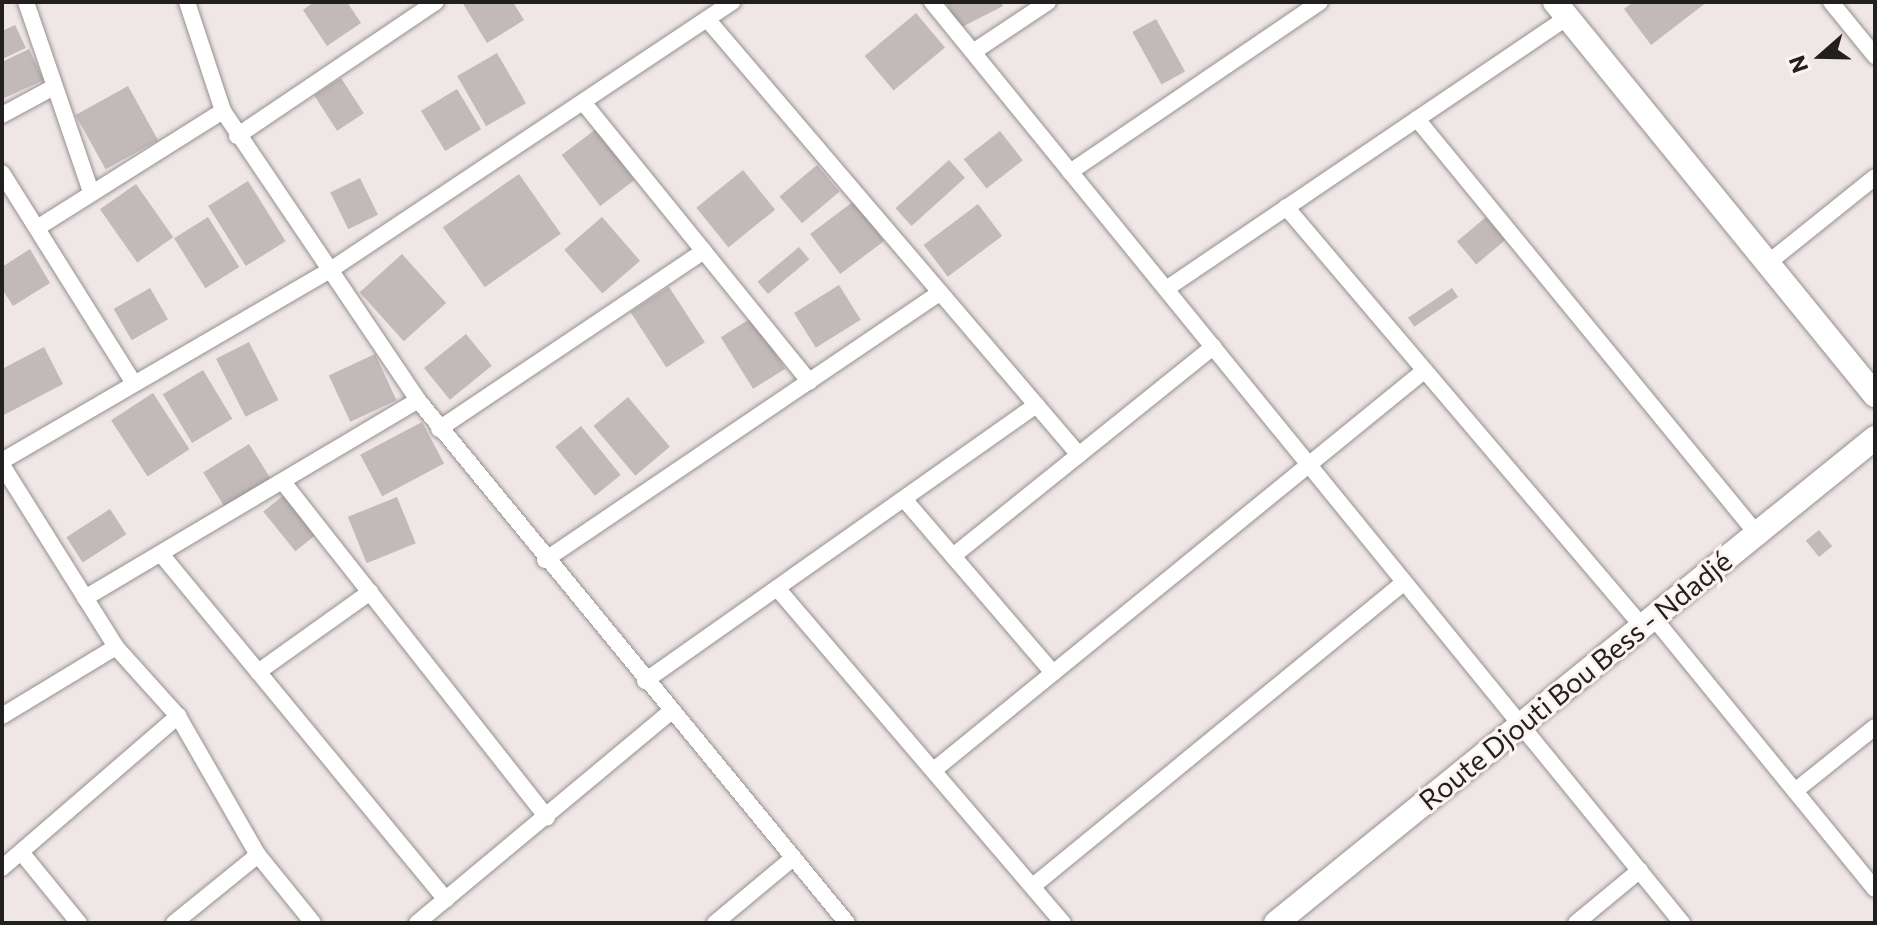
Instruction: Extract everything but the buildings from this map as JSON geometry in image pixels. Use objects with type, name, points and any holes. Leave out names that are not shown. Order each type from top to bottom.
[{"type":"main road","points":[[1561,10],[1875,395]]},
{"type":"main road","name":"Route Djouti Bou Bess - Ndadjé","points":[[1276,923],[1875,438]]},
{"type":"street","points":[[26,2],[91,192]]},
{"type":"street","points":[[187,2],[223,111],[237,136],[418,400],[545,560],[847,923]]},
{"type":"street","points":[[237,136],[436,2]]},
{"type":"street","points":[[932,2],[1682,923]]},
{"type":"street","points":[[973,52],[1048,2]]},
{"type":"street","points":[[1070,172],[1320,2]]},
{"type":"street","points":[[1831,2],[1875,56]]},
{"type":"street","points":[[313,923],[258,855],[178,716],[116,647],[2,463],[133,382],[329,271],[730,3]]},
{"type":"street","points":[[1166,289],[1417,119],[1561,10]]},
{"type":"street","points":[[707,19],[1079,455]]},
{"type":"street","points":[[2,115],[54,87]]},
{"type":"street","points":[[583,102],[810,382]]},
{"type":"street","points":[[37,228],[223,111]]},
{"type":"street","points":[[1417,119],[1757,534]]},
{"type":"street","points":[[2,173],[133,382]]},
{"type":"street","points":[[1768,263],[1875,177]]},
{"type":"street","points":[[1286,207],[1795,791],[1875,889]]},
{"type":"street","points":[[439,429],[704,251]]},
{"type":"street","points":[[545,560],[940,293]]},
{"type":"street","points":[[953,556],[1213,347]]},
{"type":"street","points":[[934,770],[1425,370]]},
{"type":"street","points":[[85,598],[418,400]]},
{"type":"street","points":[[645,681],[1036,405]]},
{"type":"street","points":[[283,482],[547,817]]},
{"type":"street","points":[[904,499],[1053,673]]},
{"type":"street","points":[[161,554],[446,900]]},
{"type":"street","points":[[1033,886],[1405,582]]},
{"type":"street","points":[[777,588],[1063,923]]},
{"type":"street","points":[[258,672],[370,592]]},
{"type":"street","points":[[2,716],[116,647]]},
{"type":"street","points":[[417,923],[671,711]]},
{"type":"street","points":[[2,868],[178,716]]},
{"type":"street","points":[[1795,791],[1875,727]]},
{"type":"street","points":[[21,852],[79,923]]},
{"type":"street","points":[[174,923],[258,855]]},
{"type":"street","points":[[715,923],[793,858]]},
{"type":"street","points":[[1576,923],[1640,870]]}]
